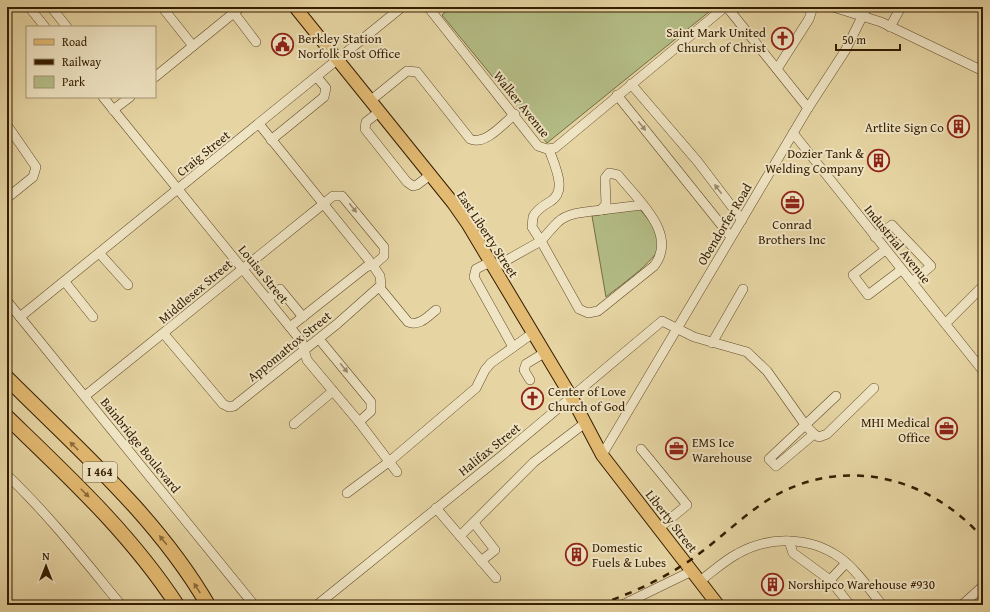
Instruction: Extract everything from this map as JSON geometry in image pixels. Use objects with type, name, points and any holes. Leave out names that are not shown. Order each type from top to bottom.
[{"type":"highway","name":"I 464","points":[[7,378],[135,506],[187,571],[208,605]]},
{"type":"highway","name":"I 464","points":[[7,416],[116,525],[153,569],[176,604]]},
{"type":"main road","name":"East Liberty Street","points":[[295,7],[460,213],[572,398],[602,455]]},
{"type":"main road","name":"Liberty Street","points":[[602,455],[718,605]]},
{"type":"street","points":[[29,7],[44,26]]},
{"type":"street","points":[[51,7],[64,26]]},
{"type":"street","points":[[162,7],[193,46]]},
{"type":"street","name":"Craig Street","points":[[20,317],[100,254],[402,7]]},
{"type":"street","name":"Walker Avenue","points":[[428,7],[515,114],[538,146],[549,149],[556,171],[559,192],[556,197],[544,205],[532,217],[532,227],[541,241]]},
{"type":"street","points":[[549,149],[555,148],[617,95],[726,7],[808,108]]},
{"type":"street","points":[[776,69],[809,19],[813,7]]},
{"type":"street","points":[[833,7],[865,11],[890,27],[983,71]]},
{"type":"street","points":[[890,27],[901,7]]},
{"type":"street","points":[[156,76],[237,10],[256,42]]},
{"type":"street","name":"Obendorfer Road","points":[[602,455],[793,132],[845,51],[865,11]]},
{"type":"street","points":[[370,100],[407,71],[412,70],[417,72],[470,138],[474,140],[483,139],[515,114]]},
{"type":"street","points":[[271,140],[324,97],[326,88],[317,76]]},
{"type":"street","points":[[631,84],[698,162],[742,220]]},
{"type":"street","points":[[617,95],[732,237]]},
{"type":"street","name":"Louisa Street","points":[[104,98],[302,342],[307,360],[359,422],[397,472]]},
{"type":"street","points":[[113,110],[128,98]]},
{"type":"street","points":[[379,112],[366,122],[366,128],[407,182],[413,186],[417,185],[430,175]]},
{"type":"street","points":[[259,124],[322,205],[372,264],[382,281],[380,288],[408,322],[412,324],[420,322],[436,310]]},
{"type":"street","points":[[7,125],[34,162],[36,172],[33,177],[7,198]]},
{"type":"street","name":"Industrial Avenue","points":[[793,132],[885,250],[946,323],[983,371]]},
{"type":"street","points":[[541,241],[579,309],[583,312],[593,313],[598,311],[654,266],[659,260],[661,234],[657,224],[618,175],[609,173],[606,175],[604,182],[606,204],[601,210]]},
{"type":"street","name":"Middlesex Street","points":[[84,396],[164,334],[333,196],[338,195],[346,199],[384,247],[385,251],[382,258],[372,264]]},
{"type":"street","points":[[513,347],[474,277],[476,269],[486,264],[498,265],[541,241],[558,221],[573,214],[643,206]]},
{"type":"street","points":[[875,237],[892,225],[931,266],[912,282]]},
{"type":"street","points":[[885,250],[853,275],[868,295],[901,270]]},
{"type":"street","points":[[100,254],[128,285]]},
{"type":"street","points":[[290,327],[372,264]]},
{"type":"street","points":[[64,282],[93,317]]},
{"type":"street","points":[[946,323],[983,286]]},
{"type":"street","name":"Appomattox Street","points":[[164,334],[223,404],[230,407],[234,406],[319,339],[380,288]]},
{"type":"street","points":[[268,299],[280,289],[303,317]]},
{"type":"street","points":[[712,343],[743,289]]},
{"type":"street","name":"Bainbridge Boulevard","points":[[7,301],[254,605]]},
{"type":"street","name":"Halifax Street","points":[[317,605],[572,398],[662,321],[677,329]]},
{"type":"street","points":[[677,329],[712,343],[739,349],[747,352],[755,358],[767,371],[806,426],[819,437],[827,434],[874,388]]},
{"type":"street","points":[[347,494],[390,461],[476,388],[485,370],[491,363],[532,333]]},
{"type":"street","points":[[319,339],[372,402],[371,411],[359,422]]},
{"type":"street","points":[[530,380],[524,370],[526,364],[544,353]]},
{"type":"street","points":[[294,424],[333,391]]},
{"type":"street","points":[[814,434],[776,466],[769,459],[806,426],[836,396]]},
{"type":"street","points":[[460,536],[534,462],[585,423]]},
{"type":"street","points":[[641,449],[687,505],[659,528]]},
{"type":"street","points":[[7,475],[60,531],[120,605]]},
{"type":"street","points":[[436,508],[496,578]]},
{"type":"street","points":[[474,523],[495,550],[481,561]]},
{"type":"street","points":[[789,541],[793,553],[830,580],[850,605]]},
{"type":"street","points":[[700,581],[736,554],[751,547],[762,543],[789,541],[816,546],[839,557],[846,563],[882,605]]},
{"type":"street","points":[[830,580],[846,563]]},
{"type":"street","points":[[622,605],[692,571]]},
{"type":"street","points":[[962,605],[983,586]]},
{"type":"green space","points":[[451,7],[715,7],[547,143],[442,15]]},
{"type":"green space","points":[[639,208],[663,238],[661,246],[648,262],[606,297],[592,216]]},
{"type":"railway","points":[[599,605],[644,587],[675,570],[698,555],[754,509],[778,494],[805,483],[833,477],[861,476],[888,480],[914,488],[939,501],[962,518],[983,538]]},
{"type":"place","name":"Saint Mark United Church of Christ","points":[[782,39]]},
{"type":"place","name":"Berkley Station Norfolk Post Office","points":[[282,45]]},
{"type":"place","name":"Artlite Sign Co","points":[[959,127]]},
{"type":"place","name":"Dozier Tank & Welding Company","points":[[879,160]]},
{"type":"place","name":"Conrad Brothers Inc","points":[[792,202]]},
{"type":"place","name":"Center of Love Church of God","points":[[532,398]]},
{"type":"place","name":"MHI Medical Office","points":[[946,429]]},
{"type":"place","name":"EMS Ice Warehouse","points":[[676,449]]},
{"type":"place","name":"Domestic Fuels & Lubes","points":[[576,554]]},
{"type":"place","name":"Norshipco Warehouse #930","points":[[772,584]]}]
